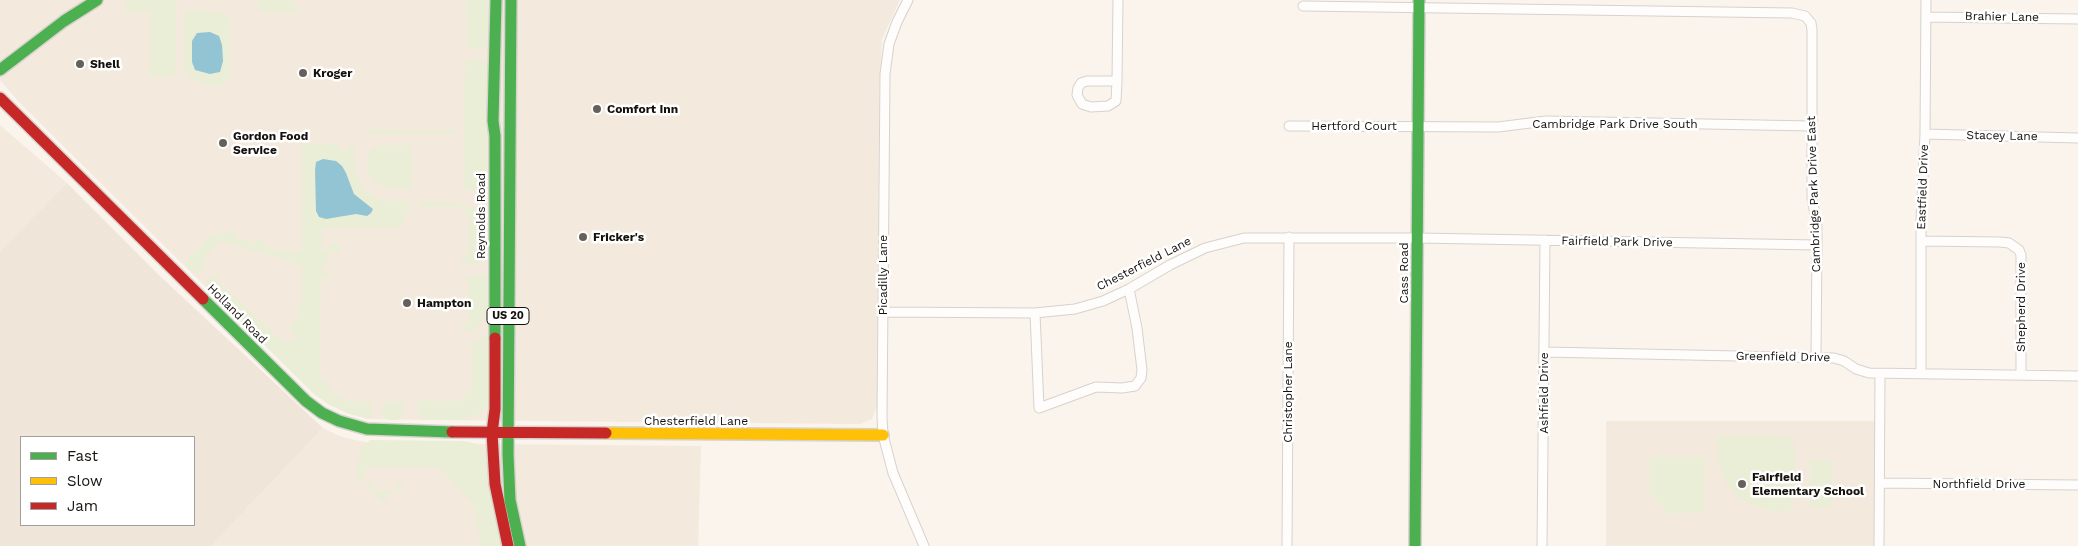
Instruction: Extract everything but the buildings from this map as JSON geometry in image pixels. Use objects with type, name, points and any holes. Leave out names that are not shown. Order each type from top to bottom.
[{"type":"street","points":[[0,70],[64,21],[97,0]]},
{"type":"street","name":"Reynolds Road","points":[[492,433],[495,390],[495,136],[493,112],[496,0]]},
{"type":"street","name":"US 20","points":[[511,0],[510,500],[520,546]]},
{"type":"street","name":"Picadilly Lane","points":[[908,0],[889,44],[885,74],[883,435],[893,473],[924,546]]},
{"type":"street","points":[[1117,81],[1087,81],[1081,83],[1077,95],[1082,104],[1091,107],[1108,106],[1116,101],[1117,81],[1118,0]]},
{"type":"street","name":"Eastfield Drive","points":[[1921,373],[1921,241],[1925,134],[1926,0]]},
{"type":"street","points":[[1303,6],[1419,3]]},
{"type":"street","name":"Cambridge Park Drive East","points":[[1419,3],[1792,13],[1805,16],[1811,23],[1812,30],[1812,198],[1817,245],[1816,357]]},
{"type":"street","name":"Cass Road","points":[[1415,546],[1419,3]]},
{"type":"street","name":"Brahier Lane","points":[[1926,16],[2078,19]]},
{"type":"street","name":"Holland Road","points":[[0,98],[306,402],[322,413],[339,421],[367,429],[509,433]]},
{"type":"street","name":"Cambridge Park Drive South","points":[[1418,126],[1498,128],[1546,122],[1812,126]]},
{"type":"street","name":"Hertford Court","points":[[1289,126],[1418,126]]},
{"type":"street","name":"Stacey Lane","points":[[1925,134],[2078,138]]},
{"type":"street","name":"Christopher Lane","points":[[1288,546],[1289,237]]},
{"type":"street","name":"Chesterfield Lane","points":[[883,312],[1057,312],[1088,306],[1129,289],[1190,254],[1214,245],[1244,238],[1418,238]]},
{"type":"street","name":"Fairfield Park Drive","points":[[1418,238],[1817,245]]},
{"type":"street","name":"Ashfield Drive","points":[[1542,546],[1545,240]]},
{"type":"street","name":"Shepherd Drive","points":[[1921,241],[2000,242],[2009,243],[2019,250],[2021,255],[2021,375]]},
{"type":"street","points":[[1036,312],[1039,408],[1096,387],[1122,388],[1135,386],[1142,378],[1137,328],[1129,289]]},
{"type":"street","name":"Greenfield Drive","points":[[1544,352],[1816,357],[1834,358],[1863,372],[1880,374],[2078,376]]},
{"type":"street","points":[[1880,374],[1880,546]]},
{"type":"street","name":"US 20","points":[[492,433],[495,484],[508,546]]},
{"type":"street","name":"Chesterfield Lane","points":[[509,433],[883,435]]},
{"type":"street","name":"Northfield Drive","points":[[1880,483],[2078,485]]},
{"type":"shaded area","points":[[0,0],[900,0],[882,39],[879,94],[877,406],[872,419],[860,424],[368,419],[347,413],[328,404],[313,393],[19,102],[0,80]]},
{"type":"shaded area","points":[[0,125],[67,183],[0,251]]},
{"type":"shaded area","points":[[67,183],[161,277],[323,428],[211,546],[0,546],[0,251]]},
{"type":"shaded area","name":"Fairfield Elementary School","points":[[1606,421],[1878,421],[1877,546],[1606,546]]},
{"type":"shaded area","points":[[323,428],[342,437],[369,443],[701,446],[698,546],[211,546]]},
{"type":"green space","points":[[126,0],[174,0],[176,7],[175,75],[172,77],[150,76],[150,13],[129,12],[125,9]]},
{"type":"green space","points":[[258,0],[295,0],[295,8],[302,13],[259,12]]},
{"type":"green space","points":[[466,0],[489,0],[487,44],[480,49],[467,48]]},
{"type":"green space","points":[[191,10],[222,12],[230,21],[231,75],[226,83],[217,86],[209,85],[191,78],[183,67],[185,13]]},
{"type":"green space","points":[[469,60],[480,60],[485,63],[488,69],[487,186],[482,190],[470,191],[469,189],[431,189],[464,188],[465,69],[466,62]]},
{"type":"green space","points":[[454,124],[457,125],[455,134],[370,134],[369,130],[453,131]]},
{"type":"green space","points":[[302,144],[339,144],[340,150],[349,150],[349,144],[352,145],[355,150],[355,171],[363,189],[376,198],[386,201],[406,201],[410,203],[410,213],[404,213],[404,227],[322,228],[322,251],[329,251],[329,244],[338,244],[342,250],[339,254],[334,250],[326,258],[330,263],[323,264],[323,272],[328,272],[328,277],[321,277],[320,381],[327,382],[330,392],[347,401],[368,402],[372,408],[372,414],[368,419],[347,413],[328,404],[313,393],[206,287],[207,281],[217,272],[216,280],[285,343],[289,340],[293,343],[298,337],[288,327],[301,313],[297,309],[302,304],[302,265],[220,241],[203,259],[206,264],[199,271],[192,272],[185,264],[189,256],[213,234],[235,231],[236,237],[256,243],[259,237],[266,246],[275,251],[302,251]]},
{"type":"green space","points":[[378,145],[411,146],[412,188],[388,189],[373,181],[368,170],[368,153]]},
{"type":"green space","points":[[420,202],[450,202],[469,207],[483,208],[488,211],[490,245],[478,264],[462,264],[462,254],[468,254],[468,213],[462,213],[462,207],[422,207],[422,213],[420,213]]},
{"type":"green space","points":[[490,272],[489,308],[487,314],[475,330],[462,330],[462,323],[468,323],[468,279],[462,277],[483,275]]},
{"type":"green space","points":[[486,335],[490,335],[489,398],[481,413],[467,417],[465,420],[423,420],[419,415],[417,401],[463,401],[463,394],[471,394],[471,341],[480,340]]},
{"type":"green space","points":[[386,402],[404,402],[403,413],[397,420],[387,420],[383,416],[382,409]]},
{"type":"green space","points":[[1718,435],[1783,436],[1791,439],[1795,447],[1793,508],[1784,512],[1771,511],[1741,499],[1726,483],[1720,468],[1717,448]]},
{"type":"green space","points":[[370,440],[464,441],[477,444],[483,450],[489,466],[503,546],[481,546],[473,503],[441,469],[432,467],[366,467],[363,479],[367,483],[373,483],[373,490],[397,490],[397,483],[405,484],[397,493],[394,491],[391,494],[388,492],[385,496],[389,500],[383,501],[356,474],[361,448]]},
{"type":"green space","points":[[1650,457],[1702,457],[1705,462],[1704,512],[1670,514],[1649,492]]},
{"type":"green space","points":[[1810,460],[1832,461],[1832,507],[1810,507]]},
{"type":"water","points":[[210,32],[219,36],[222,45],[223,61],[220,72],[210,74],[195,70],[192,62],[192,41],[197,33]]},
{"type":"water","points":[[323,159],[336,161],[342,166],[354,194],[373,209],[371,213],[367,216],[356,214],[326,219],[319,217],[316,211],[315,170],[316,162]]},
{"type":"traffic: fast","points":[[0,70],[64,21],[97,0]]},
{"type":"traffic: fast","points":[[495,338],[495,136],[493,121],[496,0]]},
{"type":"traffic: fast","points":[[511,0],[508,454],[510,500],[520,546]]},
{"type":"traffic: fast","points":[[1415,546],[1419,0]]},
{"type":"traffic: fast","points":[[203,299],[306,401],[322,413],[339,421],[367,429],[452,432]]},
{"type":"traffic: slow","points":[[606,433],[883,435]]},
{"type":"traffic: jam","points":[[0,98],[203,299]]},
{"type":"traffic: jam","points":[[495,338],[495,409],[492,433],[495,484],[508,546]]},
{"type":"traffic: jam","points":[[452,432],[606,433]]},
{"type":"place","name":"Shell","points":[[80,64]]},
{"type":"place","name":"Kroger","points":[[303,73]]},
{"type":"place","name":"Comfort Inn","points":[[597,109]]},
{"type":"place","name":"Gordon Food Service","points":[[223,143]]},
{"type":"place","name":"Fricker's","points":[[583,237]]},
{"type":"place","name":"Hampton","points":[[407,303]]},
{"type":"place","name":"Fairfield Elementary School","points":[[1742,484]]}]
